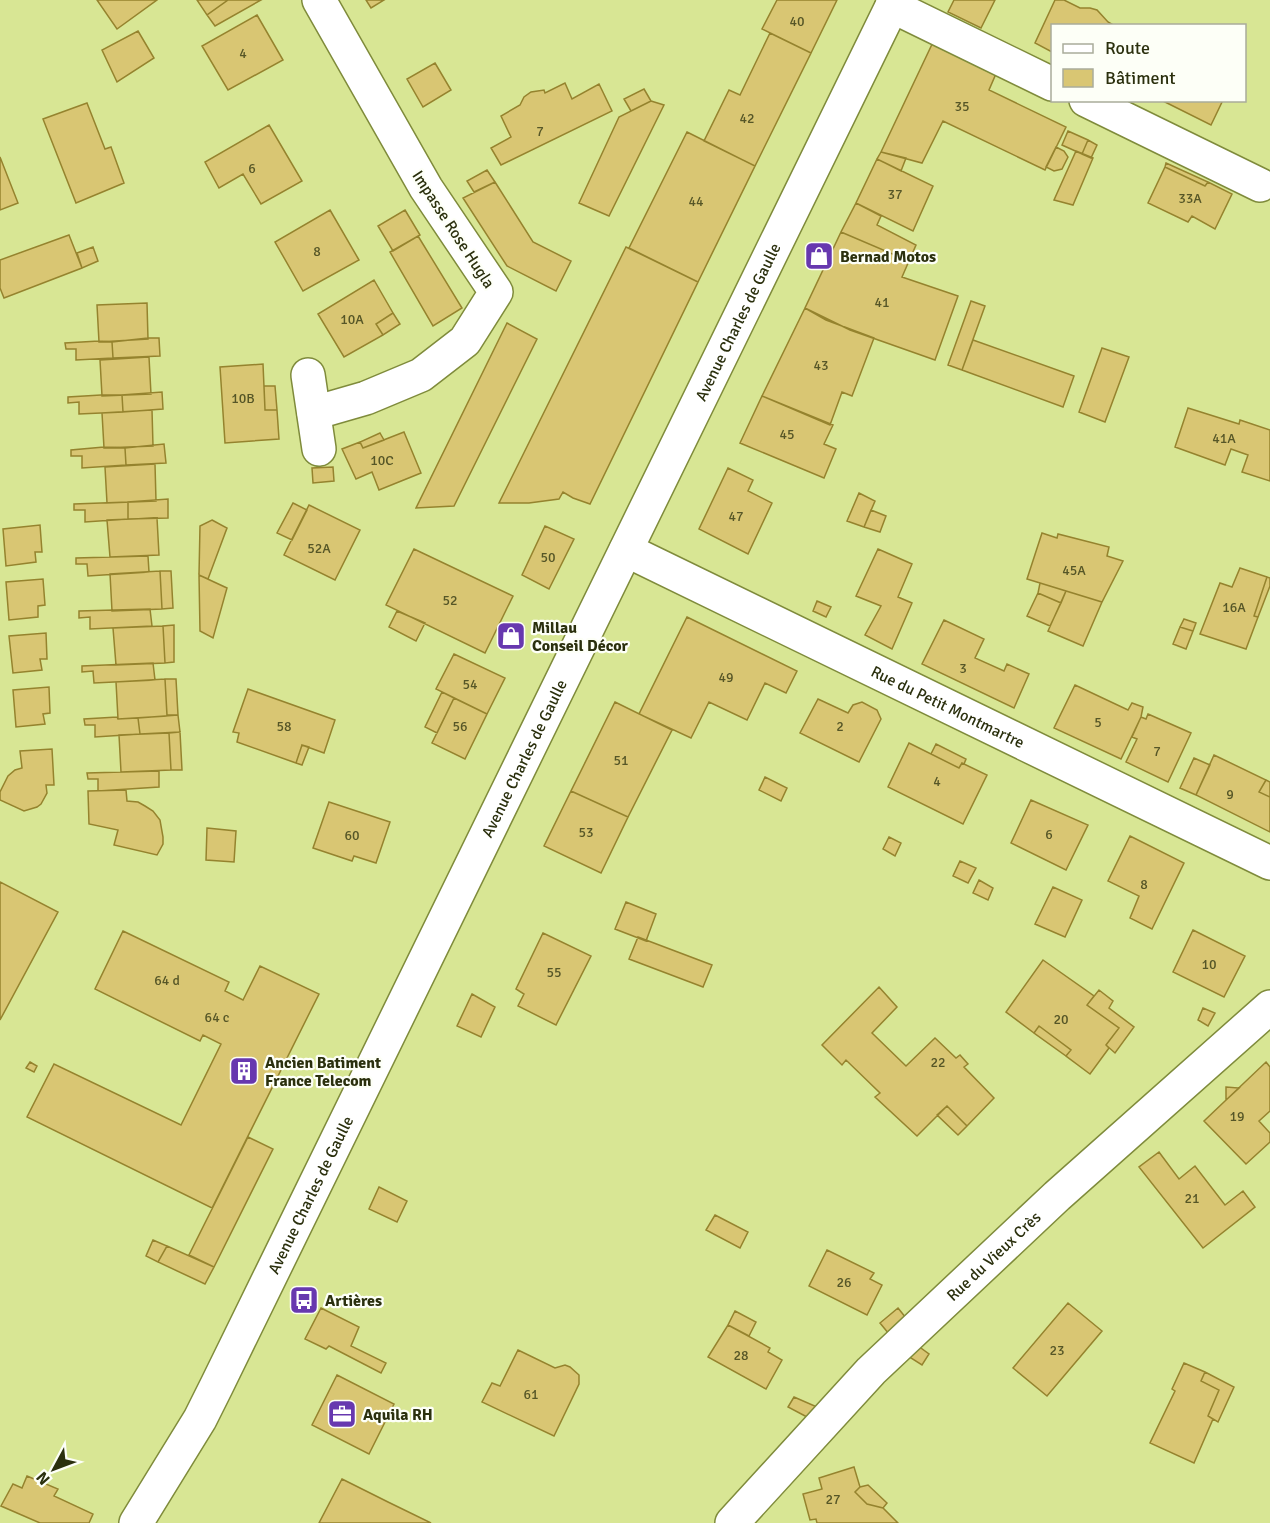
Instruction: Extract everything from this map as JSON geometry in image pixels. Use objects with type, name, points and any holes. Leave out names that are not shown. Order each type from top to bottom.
[{"type":"street","name":"Impasse Rose Hugla","points":[[314,413],[366,398],[421,375],[465,341],[496,292],[426,188],[319,0]]},
{"type":"street","points":[[893,3],[1051,83]]},
{"type":"street","name":"Avenue Charles de Gaulle","points":[[136,1523],[200,1419],[893,3]]},
{"type":"street","points":[[1090,102],[1260,185]]},
{"type":"street","points":[[308,375],[319,448]]},
{"type":"street","name":"Rue du Petit Montmartre","points":[[626,550],[1270,863]]},
{"type":"street","name":"Rue du Vieux Crès","points":[[732,1523],[871,1371],[1057,1196],[1270,1007]]},
{"type":"street","name":"Avenue Charles de Gaulle","points":[[162,1523],[200,1419]]},
{"type":"building","points":[[97,0],[157,0],[117,29]]},
{"type":"building","points":[[197,0],[228,0],[207,15]]},
{"type":"building","points":[[228,0],[261,0],[215,26],[207,15]]},
{"type":"building","points":[[366,0],[384,0],[371,8]]},
{"type":"building","points":[[777,0],[837,0],[811,53],[762,29]]},
{"type":"building","points":[[954,0],[995,0],[981,28],[948,12]]},
{"type":"building","points":[[1055,0],[1064,0],[1080,8],[1097,10],[1112,24],[1051,24],[1051,51],[1035,43]]},
{"type":"building","points":[[257,15],[283,60],[228,90],[202,46]]},
{"type":"building","points":[[138,31],[154,58],[117,82],[102,50]]},
{"type":"building","points":[[770,33],[811,53],[755,166],[704,141],[729,90],[740,95]]},
{"type":"building","points":[[935,38],[998,69],[989,90],[1066,127],[1045,170],[943,121],[922,163],[881,152]]},
{"type":"building","points":[[435,63],[451,90],[423,107],[407,79]]},
{"type":"building","points":[[565,83],[572,99],[599,84],[612,111],[501,165],[491,148],[511,137],[501,116],[520,105],[524,97],[531,92],[544,90],[545,93]]},
{"type":"building","points":[[644,89],[651,101],[631,111],[624,99]]},
{"type":"building","points":[[651,101],[664,105],[609,216],[579,203],[619,117]]},
{"type":"building","points":[[1165,102],[1222,102],[1211,125]]},
{"type":"building","points":[[87,103],[105,149],[111,147],[124,183],[76,203],[43,119]]},
{"type":"building","points":[[269,125],[302,181],[261,204],[243,174],[219,188],[205,162]]},
{"type":"building","points":[[1068,131],[1088,140],[1082,154],[1062,145]]},
{"type":"building","points":[[687,132],[755,166],[698,282],[629,248]]},
{"type":"building","points":[[1088,140],[1097,145],[1091,158],[1082,154]]},
{"type":"building","points":[[1056,147],[1064,151],[1068,157],[1062,169],[1054,171],[1046,167]]},
{"type":"building","points":[[1076,151],[1093,158],[1073,205],[1054,200]]},
{"type":"building","points":[[881,152],[906,158],[901,171],[877,159]]},
{"type":"building","points":[[0,157],[18,203],[0,210]]},
{"type":"building","points":[[877,159],[933,186],[913,231],[856,203]]},
{"type":"building","points":[[1166,163],[1208,182],[1205,186],[1165,167]]},
{"type":"building","points":[[1165,167],[1205,186],[1208,182],[1232,194],[1215,229],[1192,216],[1188,222],[1148,203]]},
{"type":"building","points":[[487,170],[495,182],[474,192],[467,181]]},
{"type":"building","points":[[495,182],[533,242],[571,261],[556,291],[507,266],[463,198]]},
{"type":"building","points":[[856,203],[881,216],[877,225],[916,245],[909,261],[841,232]]},
{"type":"building","points":[[330,210],[359,260],[303,291],[275,242]]},
{"type":"building","points":[[405,210],[420,235],[393,251],[378,226]]},
{"type":"building","points":[[841,232],[909,261],[902,277],[958,296],[935,360],[850,330],[805,308]]},
{"type":"building","points":[[69,235],[82,268],[4,298],[0,288],[0,260]]},
{"type":"building","points":[[418,236],[462,308],[433,326],[390,252]]},
{"type":"building","points":[[93,247],[98,261],[82,268],[77,253]]},
{"type":"building","points":[[626,247],[698,282],[590,504],[563,492],[559,499],[529,503],[499,503]]},
{"type":"building","points":[[374,280],[393,313],[376,324],[383,335],[344,357],[318,314]]},
{"type":"building","points":[[971,301],[985,306],[962,370],[948,365]]},
{"type":"building","points":[[147,303],[148,339],[99,342],[97,305]]},
{"type":"building","points":[[805,308],[826,320],[874,338],[852,396],[842,392],[830,425],[762,396]]},
{"type":"building","points":[[393,313],[400,324],[383,335],[376,324]]},
{"type":"building","points":[[507,323],[537,339],[454,506],[416,508]]},
{"type":"building","points":[[159,338],[160,356],[113,358],[112,342]]},
{"type":"building","points":[[973,340],[1074,376],[1063,407],[962,370]]},
{"type":"building","points":[[112,342],[113,358],[76,360],[76,349],[66,349],[65,343]]},
{"type":"building","points":[[1102,348],[1129,357],[1105,422],[1079,412]]},
{"type":"building","points":[[149,357],[151,394],[102,396],[100,360]]},
{"type":"building","points":[[263,364],[265,410],[277,410],[279,439],[225,443],[220,367]]},
{"type":"building","points":[[264,386],[275,386],[277,410],[265,410]]},
{"type":"building","points":[[162,392],[163,409],[123,412],[122,395]]},
{"type":"building","points":[[122,395],[123,412],[79,414],[79,402],[68,403],[68,397]]},
{"type":"building","points":[[762,396],[833,425],[824,444],[836,449],[824,478],[740,443]]},
{"type":"building","points":[[1188,408],[1239,424],[1240,420],[1270,430],[1270,481],[1242,472],[1248,455],[1231,449],[1225,465],[1175,447]]},
{"type":"building","points":[[152,410],[153,446],[104,448],[102,413]]},
{"type":"building","points":[[404,432],[421,473],[379,490],[372,472],[356,479],[342,449],[360,442],[363,448]]},
{"type":"building","points":[[380,433],[384,440],[363,448],[360,442]]},
{"type":"building","points":[[164,444],[166,463],[126,465],[125,448]]},
{"type":"building","points":[[125,448],[126,465],[82,468],[82,456],[71,456],[71,450]]},
{"type":"building","points":[[155,464],[156,501],[107,503],[105,467]]},
{"type":"building","points":[[333,467],[334,481],[313,483],[312,468]]},
{"type":"building","points":[[728,468],[753,480],[748,491],[772,503],[748,554],[699,529]]},
{"type":"building","points":[[859,493],[875,501],[864,527],[847,521]]},
{"type":"building","points":[[168,499],[168,518],[128,519],[128,502]]},
{"type":"building","points":[[128,502],[128,519],[85,522],[85,510],[74,510],[74,504]]},
{"type":"building","points":[[293,503],[307,510],[292,540],[277,533]]},
{"type":"building","points":[[309,505],[360,530],[335,580],[284,555]]},
{"type":"building","points":[[871,510],[886,516],[880,532],[864,527]]},
{"type":"building","points":[[157,518],[159,555],[110,557],[107,520]]},
{"type":"building","points":[[212,520],[227,528],[208,579],[199,575],[200,526]]},
{"type":"building","points":[[40,525],[42,552],[35,552],[36,562],[6,566],[3,529]]},
{"type":"building","points":[[545,526],[574,539],[549,589],[522,575]]},
{"type":"building","points":[[1042,533],[1057,538],[1058,534],[1109,547],[1107,556],[1123,561],[1102,602],[1027,579]]},
{"type":"building","points":[[414,549],[513,596],[485,653],[386,605]]},
{"type":"building","points":[[878,549],[912,564],[898,597],[912,603],[892,649],[865,635],[881,606],[856,596]]},
{"type":"building","points":[[148,556],[149,572],[88,576],[87,564],[76,564],[76,558]]},
{"type":"building","points":[[1240,568],[1267,577],[1254,616],[1258,617],[1246,649],[1200,634],[1220,583],[1232,587]]},
{"type":"building","points":[[160,571],[162,609],[112,611],[110,574]]},
{"type":"building","points":[[160,571],[171,571],[173,608],[162,609]]},
{"type":"building","points":[[199,575],[227,588],[213,638],[200,631]]},
{"type":"building","points":[[1267,577],[1270,578],[1270,586],[1258,617],[1254,616]]},
{"type":"building","points":[[43,579],[45,605],[38,606],[38,617],[9,620],[6,582]]},
{"type":"building","points":[[1040,583],[1066,591],[1061,603],[1038,593]]},
{"type":"building","points":[[1066,591],[1102,602],[1083,646],[1048,631]]},
{"type":"building","points":[[1038,593],[1061,603],[1050,626],[1027,616]]},
{"type":"building","points":[[817,601],[831,607],[826,617],[813,611]]},
{"type":"building","points":[[150,609],[152,626],[90,629],[90,617],[79,618],[79,611]]},
{"type":"building","points":[[397,611],[425,623],[416,641],[389,627]]},
{"type":"building","points":[[687,617],[797,671],[786,693],[765,683],[747,720],[709,702],[691,738],[639,714]]},
{"type":"building","points":[[1184,619],[1196,623],[1193,631],[1180,627]]},
{"type":"building","points":[[944,620],[984,639],[975,658],[1004,671],[1007,664],[1029,674],[1014,708],[922,664]]},
{"type":"building","points":[[174,625],[174,662],[165,663],[163,626]]},
{"type":"building","points":[[163,626],[165,663],[116,665],[113,628]]},
{"type":"building","points":[[1180,627],[1193,631],[1186,649],[1173,644]]},
{"type":"building","points":[[46,633],[47,659],[40,659],[42,670],[13,673],[9,636]]},
{"type":"building","points":[[454,654],[505,678],[487,714],[436,689]]},
{"type":"building","points":[[153,663],[155,680],[94,683],[93,671],[82,672],[82,666]]},
{"type":"building","points":[[165,679],[167,716],[118,719],[116,682]]},
{"type":"building","points":[[165,679],[176,679],[178,715],[167,715]]},
{"type":"building","points":[[1075,685],[1128,710],[1132,703],[1143,707],[1141,717],[1121,759],[1054,728]]},
{"type":"building","points":[[49,687],[50,713],[43,714],[45,724],[16,727],[13,690]]},
{"type":"building","points":[[248,689],[335,720],[324,753],[302,745],[296,763],[237,742],[239,733],[233,732]]},
{"type":"building","points":[[442,692],[454,698],[437,733],[425,727]]},
{"type":"building","points":[[454,698],[487,714],[465,759],[432,743]]},
{"type":"building","points":[[818,699],[848,713],[853,705],[862,702],[877,710],[881,719],[859,762],[800,733]]},
{"type":"building","points":[[615,702],[672,730],[628,817],[571,791]]},
{"type":"building","points":[[1148,714],[1191,733],[1168,782],[1126,762],[1137,739],[1132,737],[1141,717],[1146,719]]},
{"type":"building","points":[[178,715],[180,732],[140,734],[138,718]]},
{"type":"building","points":[[117,717],[118,719],[138,718],[140,734],[95,737],[95,725],[85,725],[84,719]]},
{"type":"building","points":[[180,732],[182,770],[171,770],[169,733]]},
{"type":"building","points":[[169,733],[171,770],[121,772],[119,735]]},
{"type":"building","points":[[909,743],[959,768],[962,763],[987,775],[963,824],[888,787]]},
{"type":"building","points":[[936,744],[966,759],[964,764],[962,763],[959,768],[931,754]]},
{"type":"building","points":[[302,745],[309,747],[302,765],[296,763]]},
{"type":"building","points":[[52,749],[54,785],[46,785],[47,793],[41,804],[24,811],[0,800],[0,792],[8,776],[22,768],[20,751]]},
{"type":"building","points":[[1214,755],[1266,780],[1259,792],[1270,797],[1270,832],[1196,795]]},
{"type":"building","points":[[1194,758],[1210,765],[1196,795],[1180,788]]},
{"type":"building","points":[[159,771],[159,787],[98,791],[98,779],[88,779],[87,773]]},
{"type":"building","points":[[765,777],[787,788],[781,801],[759,790]]},
{"type":"building","points":[[1266,780],[1270,782],[1270,797],[1259,792]]},
{"type":"building","points":[[126,790],[127,801],[138,802],[145,806],[153,811],[160,820],[163,844],[157,855],[114,845],[118,830],[89,824],[88,791]]},
{"type":"building","points":[[571,791],[628,817],[601,873],[544,846]]},
{"type":"building","points":[[1031,800],[1088,825],[1066,870],[1011,843]]},
{"type":"building","points":[[329,802],[390,822],[376,863],[354,856],[352,861],[313,848]]},
{"type":"building","points":[[207,828],[236,831],[234,862],[206,860]]},
{"type":"building","points":[[1130,836],[1184,863],[1152,929],[1130,918],[1139,896],[1108,881]]},
{"type":"building","points":[[889,837],[901,843],[895,856],[883,849]]},
{"type":"building","points":[[960,861],[976,868],[968,883],[953,876]]},
{"type":"building","points":[[979,880],[993,888],[988,900],[973,893]]},
{"type":"building","points":[[0,882],[58,912],[0,1020]]},
{"type":"building","points":[[1053,887],[1082,900],[1065,937],[1035,924]]},
{"type":"building","points":[[626,902],[656,914],[646,941],[615,929]]},
{"type":"building","points":[[1193,930],[1245,956],[1224,997],[1173,972]]},
{"type":"building","name":"Ancien Batiment France Telecom","points":[[123,931],[229,982],[225,991],[243,1000],[260,966],[319,994],[212,1208],[27,1117],[54,1064],[181,1125],[221,1044],[203,1035],[200,1041],[95,989]]},
{"type":"building","points":[[543,933],[591,956],[556,1025],[518,1006],[524,994],[516,989]]},
{"type":"building","points":[[638,937],[712,965],[703,987],[629,959]]},
{"type":"building","points":[[1043,960],[1094,996],[1087,1005],[1119,1028],[1106,1045],[1109,1048],[1090,1074],[1066,1056],[1071,1050],[1039,1026],[1034,1033],[1006,1012]]},
{"type":"building","points":[[879,987],[897,1007],[872,1033],[906,1066],[935,1038],[956,1058],[960,1055],[968,1064],[964,1067],[994,1098],[967,1126],[947,1106],[917,1136],[875,1097],[880,1093],[846,1060],[842,1065],[822,1045]]},
{"type":"building","points":[[1099,990],[1113,1001],[1109,1008],[1134,1027],[1115,1053],[1106,1045],[1119,1028],[1087,1005]]},
{"type":"building","points":[[472,994],[495,1007],[481,1037],[457,1026]]},
{"type":"building","points":[[1203,1008],[1215,1013],[1208,1026],[1198,1020]]},
{"type":"building","points":[[1039,1026],[1071,1050],[1066,1056],[1034,1033]]},
{"type":"building","points":[[30,1062],[37,1066],[34,1072],[26,1068]]},
{"type":"building","points":[[1266,1062],[1270,1067],[1270,1111],[1259,1121],[1270,1133],[1270,1142],[1246,1164],[1204,1121]]},
{"type":"building","points":[[1226,1087],[1239,1088],[1226,1100]]},
{"type":"building","points":[[947,1106],[967,1126],[958,1135],[937,1115]]},
{"type":"building","points":[[248,1137],[273,1149],[214,1267],[189,1255]]},
{"type":"building","points":[[1159,1152],[1179,1179],[1195,1166],[1225,1205],[1243,1191],[1255,1207],[1203,1248],[1139,1167]]},
{"type":"building","points":[[379,1187],[407,1201],[397,1222],[369,1209]]},
{"type":"building","points":[[715,1215],[748,1232],[740,1248],[706,1230]]},
{"type":"building","points":[[153,1240],[167,1246],[158,1262],[146,1256]]},
{"type":"building","points":[[167,1246],[214,1267],[205,1284],[158,1262]]},
{"type":"building","points":[[827,1250],[874,1273],[870,1279],[882,1285],[867,1315],[809,1286]]},
{"type":"building","points":[[1068,1303],[1102,1331],[1047,1396],[1013,1368]]},
{"type":"building","points":[[321,1308],[359,1327],[351,1346],[386,1363],[381,1373],[329,1346],[326,1349],[305,1339]]},
{"type":"building","points":[[898,1308],[906,1318],[889,1334],[880,1323]]},
{"type":"building","points":[[735,1311],[756,1322],[749,1336],[728,1325]]},
{"type":"building","points":[[728,1325],[770,1348],[768,1352],[782,1360],[766,1389],[708,1357]]},
{"type":"building","points":[[914,1343],[929,1354],[922,1365],[903,1353]]},
{"type":"building","points":[[518,1350],[555,1368],[565,1365],[570,1367],[579,1375],[579,1384],[554,1436],[482,1402],[492,1383],[500,1386]]},
{"type":"building","points":[[1184,1363],[1205,1372],[1201,1381],[1219,1390],[1208,1416],[1213,1419],[1194,1463],[1150,1443],[1175,1391],[1172,1389]]},
{"type":"building","points":[[1205,1372],[1234,1387],[1218,1422],[1208,1416],[1219,1390],[1201,1381]]},
{"type":"building","points":[[337,1375],[394,1404],[369,1454],[312,1425]]},
{"type":"building","points":[[794,1397],[817,1407],[807,1417],[788,1407]]},
{"type":"building","points":[[854,1467],[860,1487],[855,1492],[867,1504],[883,1508],[898,1523],[817,1523],[816,1519],[810,1520],[803,1494],[822,1489],[819,1478]]},
{"type":"building","points":[[27,1476],[58,1489],[54,1496],[93,1514],[89,1523],[40,1523],[1,1506],[13,1484],[22,1488]]},
{"type":"building","points":[[342,1479],[388,1502],[431,1523],[319,1523]]},
{"type":"building","points":[[868,1485],[887,1503],[883,1508],[867,1504],[855,1492],[860,1487]]},
{"type":"place","name":"Bernad Motos","points":[[819,256]]},
{"type":"place","name":"Millau Conseil Décor","points":[[511,636]]},
{"type":"place","name":"Ancien Batiment France Telecom","points":[[244,1071]]},
{"type":"place","name":"Artières","points":[[304,1300]]},
{"type":"place","name":"Aquila RH","points":[[342,1414]]}]
